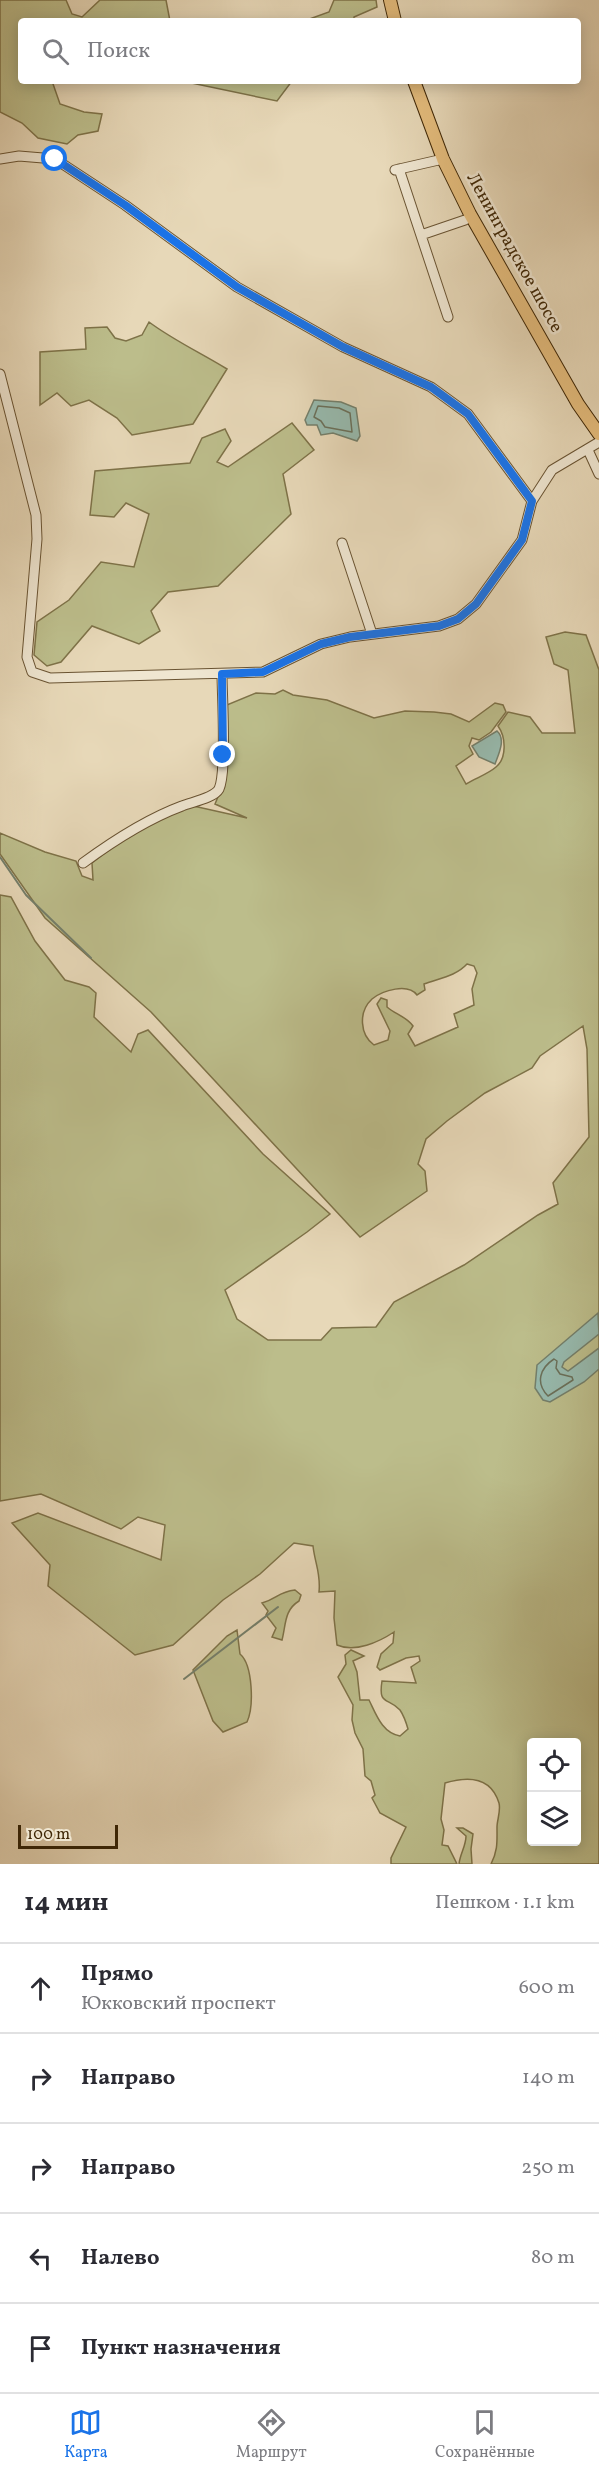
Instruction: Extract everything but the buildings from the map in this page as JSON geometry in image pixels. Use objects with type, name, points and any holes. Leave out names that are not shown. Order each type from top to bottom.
[{"type":"main road","points":[[390,0],[394,18]]},
{"type":"main road","name":"Ленинградское шоссе","points":[[415,84],[443,159],[487,247],[578,404],[599,434]]},
{"type":"street","points":[[0,159],[19,156],[55,159],[125,205],[237,287],[343,347],[431,387],[468,414],[532,501]]},
{"type":"street","points":[[443,159],[396,170],[421,235],[448,317]]},
{"type":"street","points":[[421,235],[465,220]]},
{"type":"street","points":[[0,374],[36,515],[38,539],[27,657],[32,672],[50,678],[263,672],[321,644],[350,637],[439,626],[458,619],[476,604],[522,540],[532,501],[552,470],[599,442]]},
{"type":"street","points":[[588,450],[599,474]]},
{"type":"street","points":[[342,543],[372,634]]},
{"type":"street","points":[[82,863],[139,827],[175,809],[214,794],[220,788],[223,755],[222,674]]},
{"type":"green space","points":[[0,0],[66,0],[72,14],[82,17],[100,0],[166,0],[169,18],[18,18],[18,84],[53,84],[60,104],[84,112],[102,114],[98,131],[78,135],[67,144],[38,138],[22,123],[0,112]]},
{"type":"green space","points":[[334,0],[376,0],[377,7],[354,18],[312,18],[329,12]]},
{"type":"green space","points":[[196,84],[290,84],[277,101]]},
{"type":"green space","points":[[149,322],[177,341],[227,369],[193,424],[132,435],[117,418],[89,400],[71,406],[57,393],[40,405],[40,352],[86,349],[85,328],[107,327],[115,338],[126,341],[142,335]]},
{"type":"green space","points":[[292,423],[314,450],[283,474],[291,514],[218,586],[168,592],[151,611],[160,631],[139,644],[92,626],[61,662],[47,666],[34,655],[37,622],[69,600],[101,562],[134,567],[149,514],[126,503],[114,517],[90,515],[95,471],[190,463],[202,438],[225,429],[231,441],[217,462],[228,467]]},
{"type":"green space","points":[[565,632],[586,635],[599,670],[599,1864],[491,1864],[497,1846],[499,1803],[495,1794],[484,1783],[470,1779],[445,1783],[441,1819],[444,1830],[442,1845],[448,1846],[457,1864],[391,1864],[391,1858],[406,1827],[380,1813],[372,1798],[375,1795],[371,1781],[365,1776],[363,1749],[355,1733],[352,1720],[353,1705],[338,1677],[346,1664],[345,1655],[351,1650],[364,1656],[353,1661],[357,1672],[360,1700],[369,1700],[384,1727],[400,1736],[408,1729],[400,1710],[383,1698],[382,1681],[416,1683],[411,1667],[420,1661],[419,1656],[406,1658],[380,1670],[377,1667],[381,1654],[393,1643],[394,1632],[374,1643],[359,1647],[337,1645],[334,1618],[335,1591],[319,1592],[319,1574],[313,1546],[294,1543],[260,1574],[223,1600],[173,1645],[135,1655],[48,1586],[50,1565],[12,1523],[38,1513],[161,1560],[165,1525],[138,1517],[121,1529],[41,1494],[0,1501],[0,895],[11,897],[35,941],[65,980],[89,987],[96,993],[94,1017],[131,1052],[138,1034],[148,1030],[263,1154],[330,1214],[225,1290],[237,1319],[268,1340],[321,1340],[332,1328],[376,1327],[394,1302],[464,1265],[558,1204],[553,1183],[589,1137],[587,1049],[583,1026],[540,1056],[532,1068],[485,1093],[426,1139],[418,1164],[425,1171],[427,1191],[360,1237],[151,1012],[45,918],[0,854],[0,833],[45,852],[76,861],[82,876],[93,880],[92,863],[125,837],[189,805],[247,818],[215,804],[224,782],[222,707],[256,693],[275,694],[283,690],[293,695],[327,700],[374,718],[405,711],[434,712],[451,714],[469,722],[495,703],[503,705],[506,712],[491,732],[479,740],[472,738],[469,746],[473,754],[456,766],[466,784],[489,772],[500,763],[504,747],[503,736],[498,726],[508,712],[530,717],[542,733],[575,733],[568,670],[554,664],[546,637]],"holes":[[[467,964],[474,966],[477,973],[472,989],[474,1005],[454,1014],[458,1027],[415,1046],[408,1034],[413,1026],[408,1020],[387,1007],[387,1000],[381,998],[377,1004],[390,1031],[388,1040],[374,1045],[369,1041],[362,1023],[364,1010],[372,999],[395,989],[408,989],[417,995],[425,990],[424,984],[453,974]]]},
{"type":"green space","points":[[295,1590],[301,1595],[299,1601],[288,1613],[282,1640],[272,1637],[276,1628],[266,1615],[268,1611],[262,1603],[285,1592]]},
{"type":"green space","points":[[237,1630],[240,1654],[248,1667],[250,1676],[251,1707],[247,1722],[223,1732],[213,1721],[193,1670],[227,1636]]},
{"type":"green space","points":[[457,1828],[463,1828],[473,1834],[472,1864],[459,1864],[466,1836]]},
{"type":"water","points":[[314,400],[341,402],[356,408],[360,436],[357,441],[333,433],[321,435],[317,425],[307,425],[305,420]]},
{"type":"water","points":[[497,731],[501,742],[495,764],[479,757],[472,746]]},
{"type":"water","points":[[598,1313],[599,1334],[564,1362],[562,1367],[568,1371],[599,1348],[599,1369],[584,1382],[550,1402],[543,1400],[535,1388],[537,1365]]},
{"type":"waterway","points":[[0,857],[26,895],[91,958]]},
{"type":"waterway","points":[[184,1679],[278,1607]]},
{"type":"route","points":[[55,159],[125,205],[237,287],[343,347],[431,387],[468,414],[532,501],[522,540],[476,604],[458,619],[439,626],[350,637],[321,644],[263,672],[222,674],[223,755]]}]
